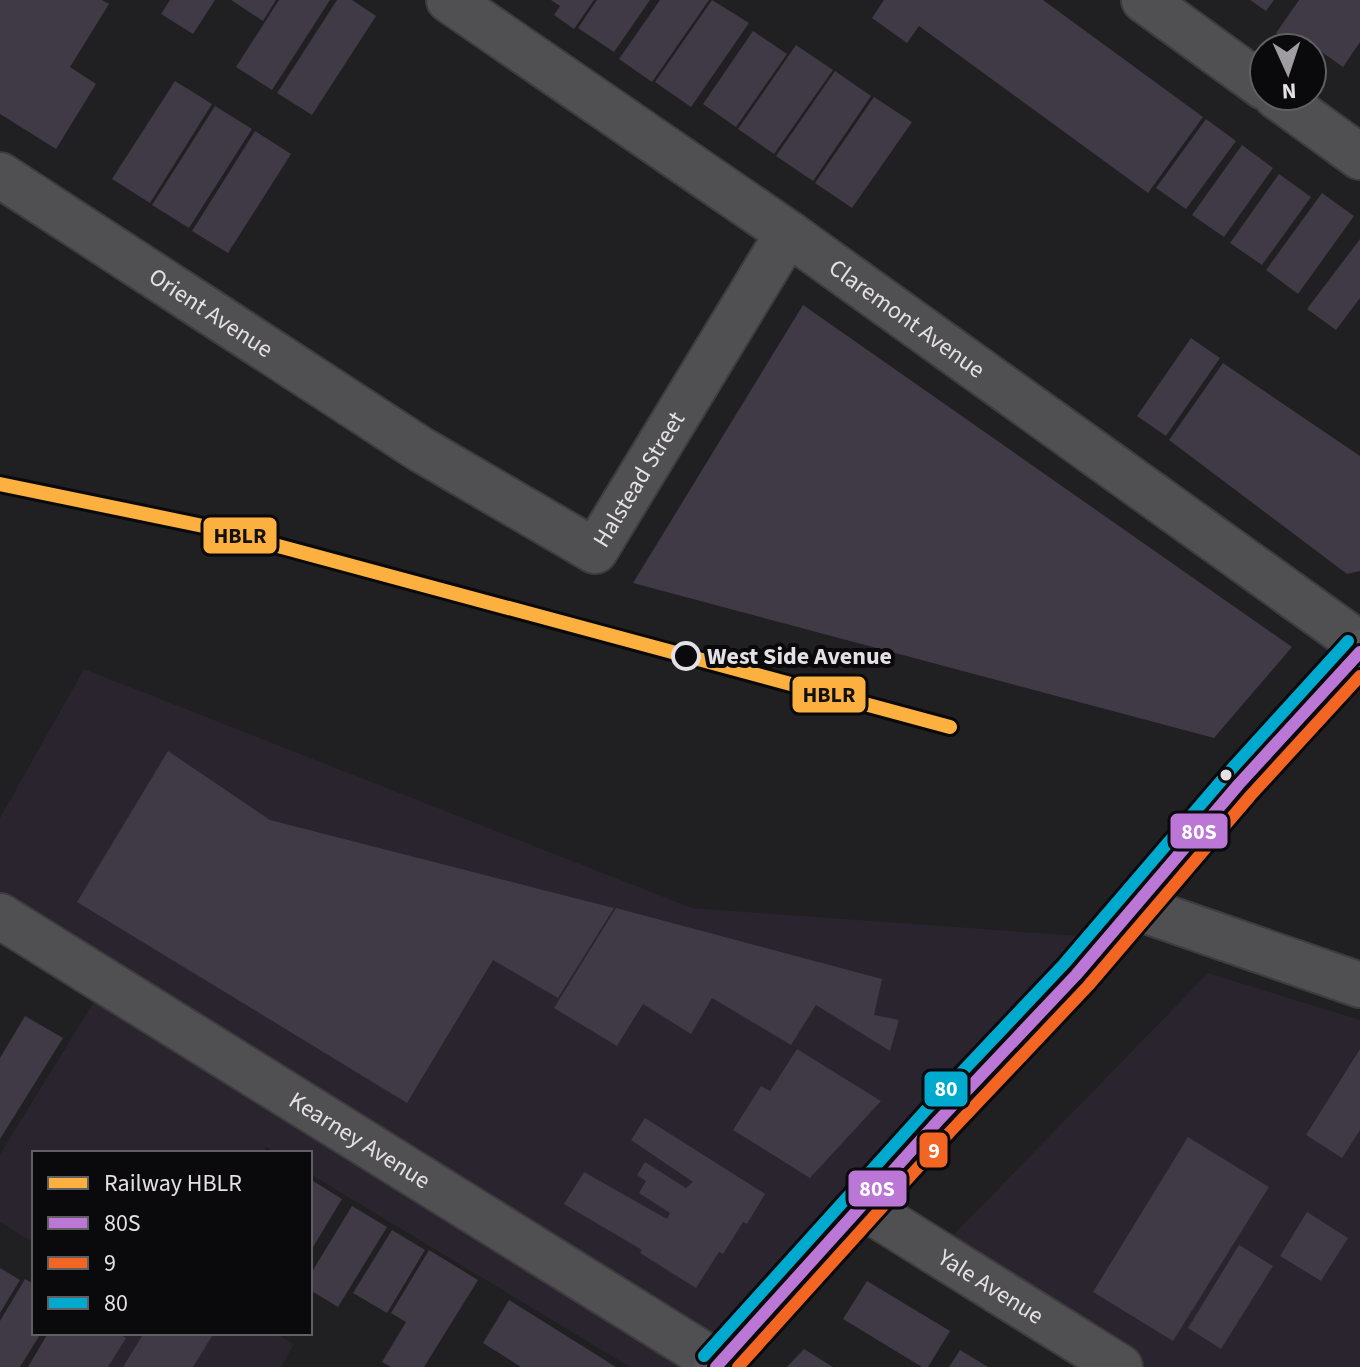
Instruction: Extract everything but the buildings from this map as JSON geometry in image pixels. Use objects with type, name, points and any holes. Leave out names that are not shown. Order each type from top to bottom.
[{"type":"main road","points":[[717,1365],[1034,1017],[1076,975],[1233,790],[1360,652]]},
{"type":"street","name":"Claremont Avenue","points":[[449,0],[788,233],[1360,644]]},
{"type":"street","points":[[1144,0],[1248,75]]},
{"type":"street","points":[[1298,112],[1360,157]]},
{"type":"street","name":"Orient Avenue","points":[[0,175],[420,449]]},
{"type":"street","name":"Halstead Street","points":[[420,449],[595,551],[788,233]]},
{"type":"street","points":[[1135,907],[1360,985]]},
{"type":"street","name":"Kearney Avenue","points":[[0,916],[717,1365]]},
{"type":"street","name":"Yale Avenue","points":[[862,1206],[1120,1367]]},
{"type":"shaded area","points":[[84,669],[692,908],[1080,936],[701,1367],[630,1367],[312,1175],[312,1151],[273,1151],[266,1147],[264,1151],[32,1151],[32,1242],[0,1222],[0,1154],[110,976],[0,908],[0,818]]},
{"type":"shaded area","points":[[1208,973],[1360,1020],[1360,1367],[1115,1367],[934,1255]]},
{"type":"shaded area","points":[[121,1335],[279,1335],[294,1344],[281,1367],[104,1367]]},
{"type":"rail line","name":"HBLR","points":[[0,484],[208,527],[950,727]]},
{"type":"transit line","name":"80","points":[[704,1356],[926,1110],[1064,964],[1227,774],[1348,641]]},
{"type":"transit line","name":"80S","points":[[716,1367],[938,1121],[1076,975],[1239,784],[1360,652]]},
{"type":"transit line","name":"9","points":[[738,1367],[950,1132],[1088,986],[1251,795],[1360,676]]},
{"type":"place","name":"West Side Avenue","points":[[686,656]]}]
